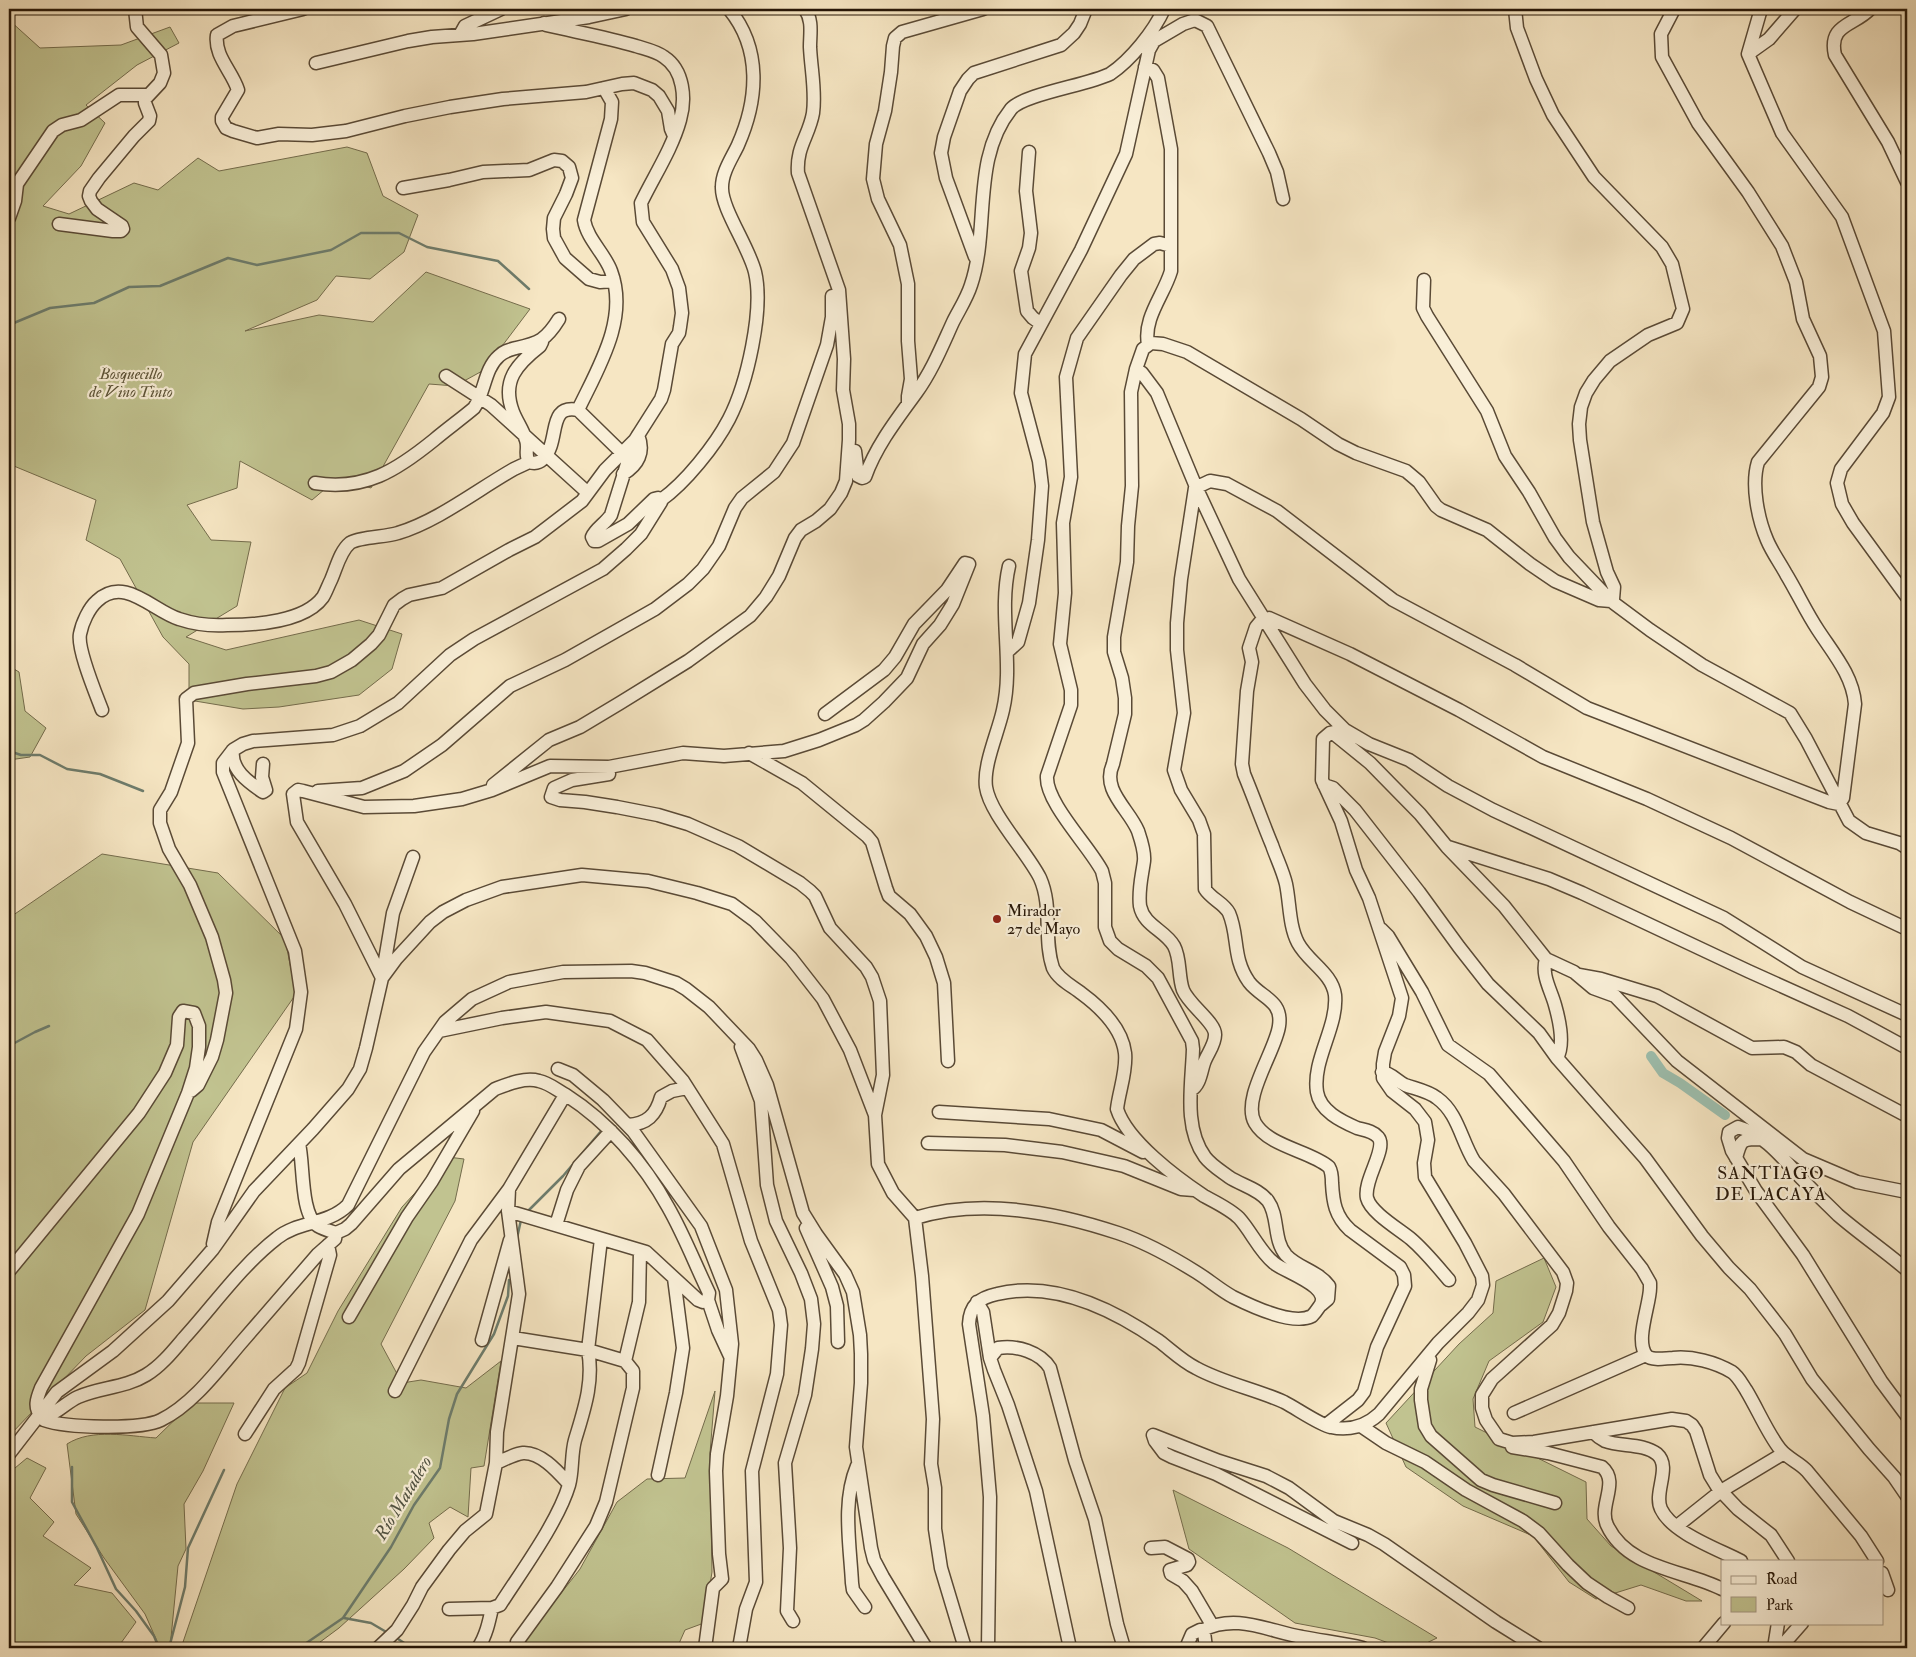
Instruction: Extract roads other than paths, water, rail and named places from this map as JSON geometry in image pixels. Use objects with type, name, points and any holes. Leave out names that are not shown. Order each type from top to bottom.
[{"type":"street","points":[[59,224],[113,231],[122,230],[122,226],[97,210],[89,196],[90,191],[99,178],[149,121],[150,116],[145,103],[147,95],[160,83],[164,73],[164,64],[156,47],[137,27],[135,9]]},
{"type":"street","points":[[303,9],[233,26],[217,35],[218,52],[236,82],[238,90],[222,117],[226,128],[257,138],[279,134],[312,135],[346,131],[450,107],[503,99],[586,92],[634,83],[652,90],[665,104],[674,136]]},
{"type":"street","points":[[460,35],[465,26],[502,9]]},
{"type":"street","points":[[316,63],[408,41],[544,23],[626,9]]},
{"type":"street","points":[[214,1249],[213,1242],[218,1222],[296,1029],[301,992],[295,951],[223,772],[223,763],[233,750],[242,744],[253,741],[333,735],[360,726],[398,703],[450,655],[474,638],[603,568],[641,534],[661,500],[676,488],[693,469],[728,420],[735,405],[755,333],[757,294],[754,270],[747,250],[724,202],[722,192],[722,180],[739,143],[749,114],[754,74],[752,53],[746,35],[730,9]]},
{"type":"street","points":[[492,790],[494,784],[549,740],[580,727],[688,662],[750,616],[766,597],[779,576],[795,538],[801,530],[816,521],[830,509],[841,493],[846,481],[849,434],[843,390],[844,359],[839,290],[798,173],[797,155],[810,124],[814,101],[811,31],[809,15],[806,9]]},
{"type":"street","points":[[908,403],[911,379],[908,341],[908,284],[900,246],[878,199],[873,179],[876,144],[884,118],[893,46],[895,38],[902,32],[983,9]]},
{"type":"street","points":[[976,259],[946,178],[942,160],[942,143],[960,91],[974,73],[1061,45],[1074,33],[1086,9]]},
{"type":"street","points":[[849,434],[853,436],[858,476],[862,478],[865,477],[891,426],[929,372],[970,287],[980,240],[982,199],[990,156],[997,134],[1012,109],[1027,100],[1110,74],[1121,66],[1152,30],[1164,9]]},
{"type":"street","points":[[1515,9],[1517,28],[1536,79],[1553,115],[1594,177],[1668,254],[1683,309],[1676,323],[1648,335],[1610,361],[1594,380],[1586,393],[1581,407],[1580,440],[1593,522],[1607,572],[1614,587],[1611,601]]},
{"type":"street","points":[[1674,9],[1661,34],[1662,57],[1698,123],[1748,192],[1782,246],[1796,282],[1803,319],[1820,356],[1822,376],[1819,387],[1758,462],[1754,484],[1767,540],[1814,624],[1839,661],[1851,683],[1854,693],[1855,704],[1844,792],[1839,804]]},
{"type":"street","points":[[1761,9],[1748,54],[1782,133],[1842,217],[1884,331],[1889,397],[1883,413],[1840,469],[1837,483],[1842,504],[1852,523],[1907,597]]},
{"type":"street","points":[[1748,54],[1769,39],[1795,9]]},
{"type":"street","points":[[1870,9],[1835,35],[1834,49],[1841,65],[1888,142],[1907,182]]},
{"type":"street","points":[[1007,652],[1018,642],[1023,630],[1038,540],[1041,472],[1021,393],[1025,354],[1040,323],[1060,292],[1126,154],[1149,50],[1154,42],[1163,35],[1190,21],[1199,21],[1207,26],[1269,153],[1283,199]]},
{"type":"street","points":[[188,1093],[198,1085],[212,1056],[218,1040],[226,993],[212,937],[190,885],[169,849],[160,823],[160,810],[170,792],[188,743],[186,700],[194,693],[247,684],[316,676],[332,672],[352,660],[372,644],[379,635],[394,605],[402,599],[410,595],[442,588],[535,537],[568,512],[588,493],[630,444],[660,400],[664,390],[672,344],[679,333],[682,297],[676,278],[648,232],[641,216],[642,203],[674,136],[684,106],[684,94],[678,73],[665,57],[654,51],[629,43],[544,23]]},
{"type":"street","points":[[1145,67],[1153,70],[1158,78],[1171,149],[1171,271],[1152,314],[1146,336],[1148,344]]},
{"type":"street","points":[[578,410],[606,350],[617,312],[614,281],[608,264],[584,220],[611,119],[612,102],[604,88]]},
{"type":"street","points":[[9,218],[15,201],[17,184],[53,131],[62,125],[81,120],[107,101],[119,95],[147,95]]},
{"type":"street","points":[[1028,152],[1026,191],[1031,232],[1021,271],[1027,311],[1040,323]]},
{"type":"street","points":[[403,188],[483,172],[529,170],[554,160],[562,162],[569,167],[572,178],[554,218],[552,229],[554,238],[565,258],[589,279],[600,282],[614,281]]},
{"type":"street","points":[[914,1218],[937,1211],[980,1209],[1014,1209],[1057,1216],[1119,1233],[1164,1254],[1197,1272],[1232,1296],[1261,1310],[1295,1320],[1312,1316],[1328,1299],[1329,1286],[1320,1276],[1285,1253],[1269,1202],[1257,1191],[1244,1186],[1221,1171],[1203,1153],[1194,1134],[1191,1112],[1193,1049],[1190,1035],[1158,978],[1146,966],[1118,949],[1110,941],[1106,927],[1106,883],[1102,871],[1056,804],[1046,784],[1071,705],[1071,690],[1060,644],[1065,593],[1063,523],[1071,477],[1066,377],[1077,338],[1121,275],[1134,259],[1154,244],[1160,243],[1171,246]]},
{"type":"street","points":[[382,978],[345,904],[297,822],[293,794],[298,790],[334,791],[362,788],[404,771],[442,744],[510,686],[565,660],[654,609],[688,584],[703,569],[719,546],[735,508],[742,498],[774,472],[793,443],[829,338],[833,308],[831,276],[833,272]]},
{"type":"street","points":[[1424,280],[1423,308],[1487,411],[1505,456],[1529,492],[1555,538],[1569,557],[1611,601],[1702,665],[1790,713],[1849,820],[1866,833],[1899,843],[1907,848]]},
{"type":"street","points":[[315,483],[334,485],[355,484],[367,481],[396,468],[419,453],[474,408],[480,398],[492,364],[499,356],[506,351],[542,340],[550,333],[558,319]]},
{"type":"street","points":[[529,462],[526,457],[527,442],[513,412],[510,400],[511,382],[514,371],[540,346],[542,340]]},
{"type":"street","points":[[1191,1090],[1198,1084],[1205,1060],[1214,1042],[1215,1032],[1213,1025],[1203,1017],[1185,994],[1174,947],[1167,937],[1152,926],[1143,914],[1140,898],[1140,874],[1144,859],[1143,846],[1138,830],[1114,794],[1110,781],[1110,770],[1125,714],[1122,678],[1114,652],[1114,638],[1127,562],[1132,486],[1131,392],[1136,369],[1148,344],[1154,342],[1187,352],[1301,419],[1338,444],[1406,472],[1419,482],[1441,510],[1488,530],[1530,564],[1555,581],[1599,600],[1611,601]]},
{"type":"street","points":[[1136,369],[1142,373],[1157,393],[1196,487],[1239,579],[1304,684],[1326,710],[1344,743],[1370,763],[1420,814],[1446,847],[1504,906],[1546,960],[1580,975],[1601,979],[1657,996],[1752,1048],[1784,1047],[1796,1052],[1812,1065],[1907,1116]]},
{"type":"street","points":[[446,376],[491,405],[588,493]]},
{"type":"street","points":[[102,710],[81,647],[79,635],[86,617],[96,601],[106,594],[117,591],[128,593],[177,619],[195,624],[261,623],[298,616],[314,606],[322,597],[344,550],[351,542],[387,537],[412,529],[514,469],[529,462],[533,464],[540,462],[551,450],[560,412],[569,408],[578,410],[630,444],[642,445],[640,457],[623,474],[611,515],[605,524],[593,534],[594,541],[598,541],[628,524],[654,499],[658,498],[661,500]]},
{"type":"street","points":[[1326,1426],[1358,1400],[1364,1392],[1377,1347],[1403,1292],[1405,1280],[1403,1270],[1400,1267],[1342,1223],[1333,1205],[1332,1174],[1329,1167],[1278,1142],[1258,1128],[1254,1121],[1252,1109],[1255,1094],[1260,1074],[1278,1032],[1279,1012],[1273,1002],[1256,989],[1247,978],[1236,956],[1229,912],[1205,889],[1204,834],[1199,820],[1177,782],[1174,770],[1184,713],[1177,650],[1177,623],[1181,580],[1191,524],[1193,491],[1196,487],[1210,481],[1227,484],[1277,511],[1393,600],[1506,661],[1586,708],[1829,802],[1839,804]]},
{"type":"street","points":[[303,791],[358,806],[379,808],[445,803],[492,790],[550,766],[609,768],[683,753],[724,756],[784,751],[818,740],[856,725],[874,713],[907,678],[923,644],[944,620],[953,604],[969,564],[965,563],[947,590],[914,624],[895,657],[884,670],[825,714]]},
{"type":"street","points":[[1009,566],[1004,604],[1007,652],[1004,708],[987,766],[986,789],[993,805],[1043,885],[1047,901],[1050,954],[1056,974],[1100,1009],[1120,1037],[1125,1053],[1117,1109],[1138,1142],[1162,1166],[1238,1217],[1273,1263],[1315,1286],[1321,1295],[1321,1305]]},
{"type":"street","points":[[1264,619],[1273,620],[1344,651],[1459,710],[1543,757],[1647,799],[1731,838],[1850,902],[1907,929]]},
{"type":"street","points":[[1264,619],[1256,627],[1249,648],[1252,662],[1247,691],[1242,764],[1244,774],[1286,882],[1298,942],[1324,972],[1334,991],[1333,1014],[1318,1070],[1317,1092],[1325,1108],[1332,1115],[1376,1135],[1379,1139],[1381,1142],[1380,1151],[1366,1184],[1367,1198],[1370,1204],[1411,1239],[1450,1280]]},
{"type":"street","points":[[988,1648],[990,1497],[983,1416],[970,1324],[972,1309],[977,1302],[989,1296],[1017,1290],[1037,1291],[1070,1297],[1093,1305],[1136,1326],[1201,1371],[1283,1402],[1326,1426],[1349,1429],[1372,1421],[1379,1414],[1428,1355],[1478,1300],[1482,1292],[1482,1276],[1455,1224],[1425,1177],[1424,1164],[1428,1140],[1425,1122],[1415,1109],[1387,1085],[1382,1072],[1385,1052],[1399,1016],[1402,998],[1369,898],[1356,870],[1341,821],[1321,775],[1322,745],[1326,735],[1339,731],[1409,760],[1448,786],[1493,810],[1724,918],[1793,962],[1907,1015]]},
{"type":"street","points":[[233,750],[233,762],[237,770],[263,792],[266,790],[262,777],[263,764]]},
{"type":"street","points":[[696,753],[694,756],[626,772],[572,780],[554,788],[551,797],[658,815],[688,824],[738,846],[800,883],[815,896],[830,928],[866,967],[877,989],[880,1001],[883,1075],[875,1115],[878,1164],[893,1193],[914,1218],[922,1276],[932,1419],[931,1464],[935,1488],[935,1529],[941,1568],[965,1648]]},
{"type":"street","points":[[749,753],[802,783],[872,842],[890,896],[910,914],[926,936],[936,957],[947,1001],[948,1061]]},
{"type":"street","points":[[1324,785],[1333,788],[1355,810],[1419,892],[1473,966],[1488,984],[1539,1032],[1557,1058],[1644,1158],[1702,1236],[1750,1289],[1785,1334],[1812,1379],[1894,1477],[1907,1496]]},
{"type":"street","points":[[1446,847],[1549,879],[1582,893],[1848,1016],[1907,1048]]},
{"type":"street","points":[[9,1454],[57,1392],[113,1351],[156,1314],[214,1249],[254,1191],[348,1089],[360,1069],[382,978],[394,912],[413,857]]},
{"type":"street","points":[[382,978],[396,959],[430,922],[443,912],[466,900],[502,887],[582,875],[648,881],[697,893],[732,904],[755,921],[791,958],[823,999],[850,1050],[875,1115]]},
{"type":"street","points":[[1378,929],[1381,929],[1388,936],[1409,970],[1448,1044],[1489,1074],[1564,1161],[1609,1227],[1642,1269],[1650,1284],[1642,1335],[1646,1354],[1654,1358],[1682,1357],[1696,1359],[1734,1373],[1784,1453],[1807,1471],[1861,1536],[1876,1560]]},
{"type":"street","points":[[1546,960],[1544,969],[1555,1005],[1559,1027],[1561,1052],[1557,1058]]},
{"type":"street","points":[[40,1416],[55,1412],[78,1397],[127,1383],[146,1375],[168,1356],[230,1285],[269,1244],[289,1230],[336,1216],[348,1205],[424,1052],[445,1022],[480,994],[509,982],[563,972],[631,971],[660,977],[681,986],[702,1000],[752,1054],[764,1078],[805,1225],[835,1296],[838,1342]]},
{"type":"street","points":[[1580,975],[1593,988],[1615,996],[1676,1061],[1784,1152],[1818,1196],[1907,1270]]},
{"type":"street","points":[[9,1271],[139,1113],[165,1073],[178,1045],[180,1013],[187,1010],[194,1013],[199,1026],[196,1068],[188,1093],[138,1214],[41,1388],[36,1404],[40,1416],[44,1420],[63,1424],[122,1426],[145,1425],[170,1415],[206,1384],[318,1254],[335,1238],[336,1233],[350,1224],[399,1169],[495,1089],[523,1081],[538,1080],[550,1084],[594,1114],[640,1164],[667,1204],[709,1293],[708,1300],[718,1330],[731,1358]]},
{"type":"street","points":[[439,1032],[502,1018],[546,1012],[610,1022],[647,1040],[687,1088],[723,1144],[751,1241],[779,1310],[780,1349],[777,1374],[752,1471],[756,1582],[746,1608],[740,1648]]},
{"type":"street","points":[[737,1036],[761,1101],[767,1185],[776,1221],[801,1273],[811,1299],[813,1316],[812,1349],[805,1395],[785,1464],[790,1548],[787,1611],[793,1621]]},
{"type":"street","points":[[558,1069],[574,1075],[628,1125],[701,1226],[726,1290],[732,1329],[731,1358],[716,1471],[719,1554],[722,1579],[713,1588],[705,1648]]},
{"type":"street","points":[[1382,1072],[1387,1073],[1397,1081],[1437,1097],[1445,1105],[1459,1128],[1474,1161],[1519,1213],[1563,1272],[1567,1283],[1564,1301],[1552,1325],[1492,1378],[1482,1395],[1482,1408],[1491,1428],[1499,1440],[1517,1449],[1548,1453],[1602,1467],[1609,1476],[1605,1521],[1625,1548],[1651,1564],[1700,1579],[1721,1590]]},
{"type":"street","points":[[628,1125],[640,1124],[657,1112],[660,1097],[672,1091],[687,1088]]},
{"type":"street","points":[[395,1391],[471,1240],[508,1189],[565,1095]]},
{"type":"street","points":[[349,1317],[407,1217],[432,1181],[478,1103]]},
{"type":"street","points":[[939,1112],[1049,1119],[1101,1130],[1152,1156]]},
{"type":"street","points":[[1907,1192],[1857,1182],[1784,1152],[1742,1128],[1731,1130],[1728,1136],[1736,1158],[1756,1191],[1803,1255],[1881,1381],[1907,1416]]},
{"type":"street","points":[[556,1225],[568,1190],[580,1166],[611,1131]]},
{"type":"street","points":[[928,1143],[1005,1145],[1062,1152],[1124,1166],[1181,1189],[1196,1190]]},
{"type":"street","points":[[299,1144],[307,1205],[315,1223],[319,1227],[336,1233]]},
{"type":"street","points":[[378,1648],[397,1630],[422,1587],[449,1550],[465,1531],[486,1514],[496,1464],[497,1432],[519,1294],[508,1211],[508,1189]]},
{"type":"street","points":[[508,1211],[646,1252],[700,1302],[708,1300]]},
{"type":"street","points":[[803,1213],[845,1274],[853,1292],[861,1354],[861,1382],[856,1447],[874,1560],[926,1648]]},
{"type":"street","points":[[482,1340],[512,1236]]},
{"type":"street","points":[[449,1609],[492,1608],[500,1605],[548,1528],[569,1484],[574,1443],[590,1382],[591,1367],[588,1350],[601,1239]]},
{"type":"street","points":[[245,1434],[274,1389],[296,1369],[299,1363],[330,1255],[328,1245]]},
{"type":"street","points":[[625,1361],[638,1302],[640,1251]]},
{"type":"street","points":[[658,1474],[676,1394],[682,1356],[681,1322],[674,1278]]},
{"type":"street","points":[[977,1302],[983,1312],[990,1358],[1008,1405],[1036,1491],[1070,1648]]},
{"type":"street","points":[[513,1338],[588,1350],[625,1361],[633,1371],[633,1388],[606,1502],[596,1526],[557,1587],[517,1642]]},
{"type":"street","points":[[990,1358],[998,1348],[1006,1346],[1022,1348],[1045,1359],[1050,1368],[1075,1460],[1095,1519],[1117,1624],[1124,1648]]},
{"type":"street","points":[[1514,1413],[1646,1354]]},
{"type":"street","points":[[1428,1355],[1430,1360],[1421,1389],[1421,1400],[1426,1426],[1432,1436],[1481,1480],[1555,1503]]},
{"type":"street","points":[[1505,1442],[1534,1442],[1661,1420],[1686,1421],[1696,1431],[1710,1475],[1721,1491],[1738,1509],[1771,1536],[1787,1560]]},
{"type":"street","points":[[1361,1426],[1386,1443],[1425,1462],[1466,1490],[1523,1521],[1539,1533],[1587,1583],[1628,1608]]},
{"type":"street","points":[[1592,1432],[1605,1441],[1648,1450],[1657,1454],[1661,1460],[1663,1471],[1658,1500],[1660,1508],[1666,1517],[1684,1532],[1738,1560]]},
{"type":"street","points":[[1352,1543],[1216,1474],[1172,1457],[1164,1452],[1152,1436],[1154,1435],[1219,1461],[1266,1476],[1282,1484],[1334,1521],[1384,1544],[1496,1622],[1538,1648]]},
{"type":"street","points":[[496,1464],[524,1453],[536,1455],[557,1470],[569,1484]]},
{"type":"street","points":[[1677,1526],[1721,1491],[1784,1453]]},
{"type":"street","points":[[858,1463],[851,1481],[848,1498],[851,1564],[853,1590],[865,1606]]},
{"type":"street","points":[[1151,1548],[1165,1546],[1188,1559],[1187,1565],[1170,1570],[1171,1574],[1183,1581],[1192,1591],[1208,1628],[1206,1648]]},
{"type":"street","points":[[1884,1579],[1888,1590]]},
{"type":"street","points":[[478,1648],[486,1633],[492,1608]]},
{"type":"street","points":[[1186,1648],[1194,1632],[1239,1622],[1254,1624],[1300,1637],[1363,1648]]},
{"type":"street","points":[[1704,1648],[1723,1624]]},
{"type":"street","points":[[1774,1648],[1778,1624]]},
{"type":"street","points":[[1780,1648],[1801,1624]]},
{"type":"waterway","points":[[9,325],[50,308],[94,303],[129,287],[160,286],[228,258],[257,265],[331,250],[361,233],[399,233],[427,247],[498,261],[529,289]]},
{"type":"waterway","points":[[9,751],[21,755],[40,755],[67,769],[100,774],[143,791]]},
{"type":"waterway","points":[[9,1046],[49,1026]]},
{"type":"waterway","points":[[1651,1056],[1663,1073],[1725,1115]]},
{"type":"waterway","name":"Río Matadero","points":[[529,1210],[563,1176],[602,1130]]},
{"type":"waterway","name":"Río Matadero","points":[[517,1238],[521,1220]]},
{"type":"waterway","name":"Río Matadero","points":[[299,1648],[343,1618],[391,1547],[414,1505],[440,1468],[449,1419],[457,1394],[494,1334],[508,1296],[509,1280]]},
{"type":"waterway","points":[[72,1467],[72,1502],[97,1548],[116,1589],[136,1611],[154,1636],[159,1648]]},
{"type":"waterway","points":[[169,1648],[185,1587],[188,1548],[224,1470]]},
{"type":"waterway","points":[[344,1618],[371,1623],[388,1633]]},
{"type":"waterway","points":[[395,1637],[412,1648]]},
{"type":"place","name":"Mirador 27 de Mayo","points":[[997,919]]},
{"type":"district","name":"SANTIAGO DE LACAYA","points":[[1771,1183]]},
{"type":"park label","name":"Bosquecillo de Vino Tinto","points":[[131,382]]}]
